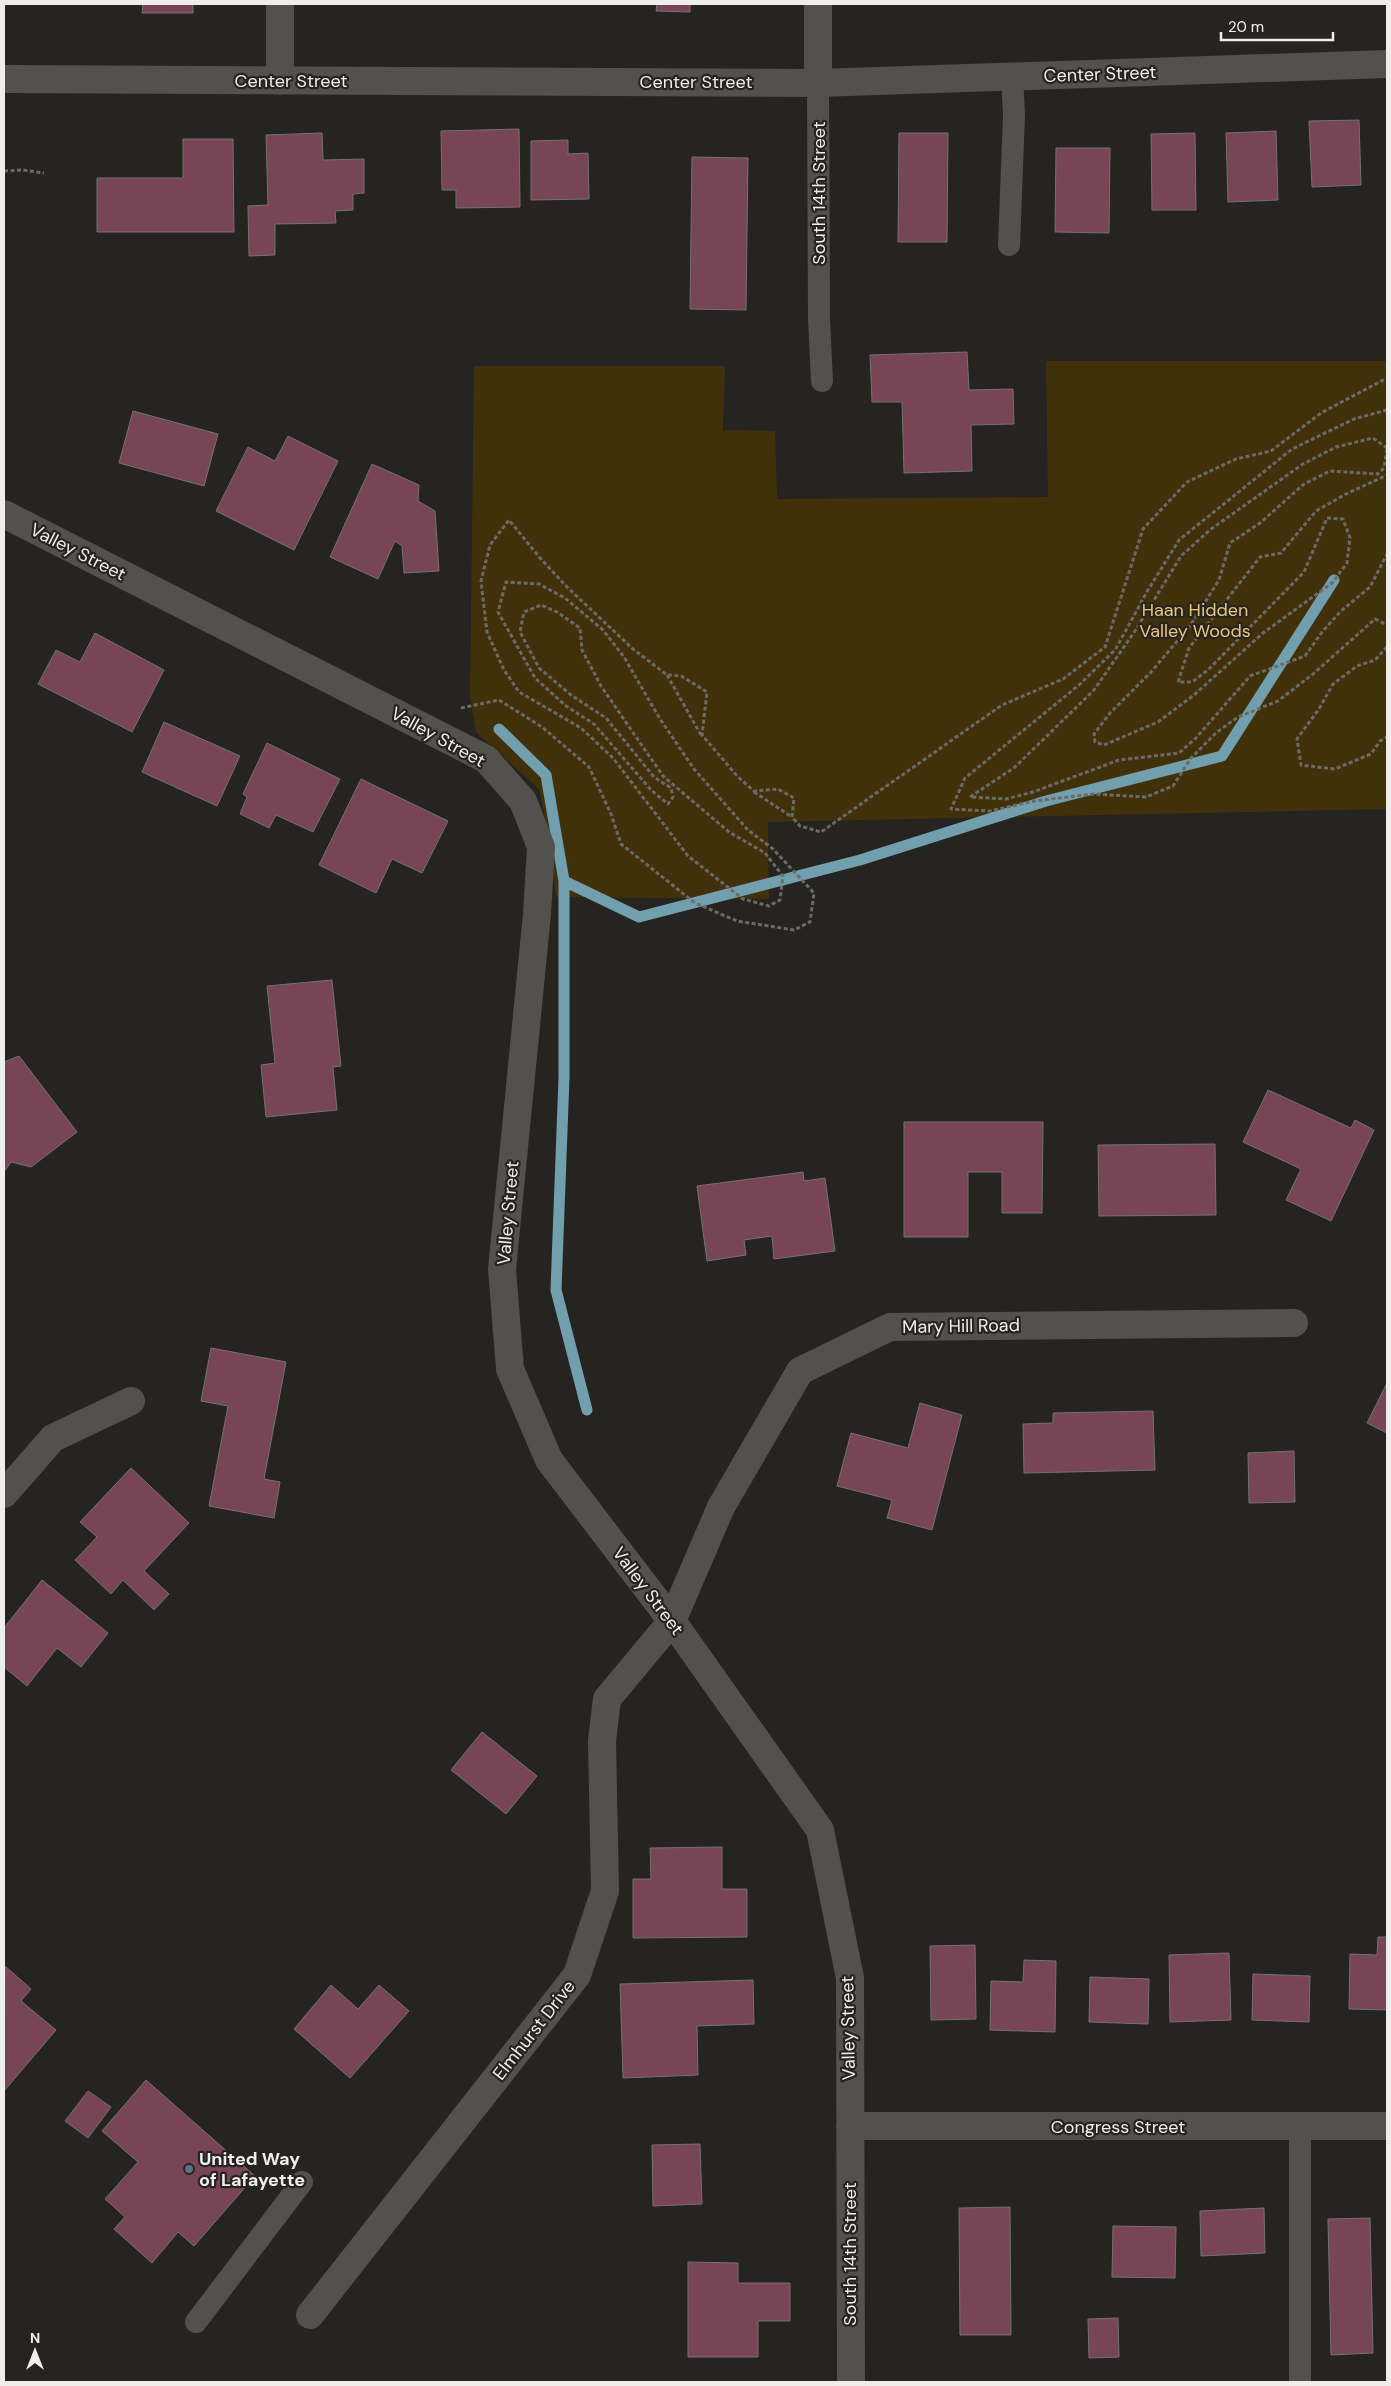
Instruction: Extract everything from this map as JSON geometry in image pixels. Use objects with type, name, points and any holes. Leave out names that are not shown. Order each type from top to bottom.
[{"type":"street","points":[[280,4],[280,81]]},
{"type":"street","name":"South 14th Street","points":[[818,4],[818,83]]},
{"type":"street","name":"Center Street","points":[[4,79],[818,83],[1387,64]]},
{"type":"street","name":"Valley Street","points":[[4,514],[486,759],[523,800],[540,847],[537,914],[502,1269],[510,1369],[549,1460],[672,1621],[820,1830],[850,1978],[850,2126]]},
{"type":"street","name":"Mary Hill Road","points":[[672,1621],[721,1507],[800,1371],[890,1327],[1294,1323]]},
{"type":"street","points":[[4,1494],[53,1438],[132,1401]]},
{"type":"street","name":"Elmhurst Drive","points":[[310,2315],[577,1975],[605,1892],[602,1741],[607,1699],[672,1621]]},
{"type":"street","name":"South 14th Street","points":[[850,2126],[851,2382]]},
{"type":"street","name":"Congress Street","points":[[850,2126],[1387,2126]]},
{"type":"lane","points":[[1009,245],[1014,115],[1012,76]]},
{"type":"lane","name":"South 14th Street","points":[[818,83],[819,319],[822,381]]},
{"type":"lane","points":[[1300,2127],[1300,2382]]},
{"type":"lane","points":[[196,2322],[302,2182]]},
{"type":"path","points":[[4,171],[23,170],[44,173]]},
{"type":"path","points":[[453,709],[499,700],[542,727],[589,767],[611,814],[621,844],[695,903],[737,921],[794,930],[810,922],[814,893],[772,849],[748,830],[694,769],[660,719],[624,657],[603,630],[565,598],[539,584],[506,582],[498,612],[535,678],[566,706],[594,724],[650,790],[668,804],[673,797],[671,788],[654,777],[606,718],[571,695],[539,668],[520,632],[524,612],[542,605],[557,612],[580,628],[582,650],[601,686],[663,776],[728,832],[765,853],[783,876],[780,900],[769,906],[743,899],[688,856],[613,758],[581,728],[518,692],[504,670],[487,632],[481,581],[490,545],[509,520],[568,588],[633,649],[667,675],[702,736],[738,777],[754,791],[792,817],[800,826],[821,832],[1002,705],[1063,678],[1105,647],[1143,529],[1187,482],[1236,459],[1271,451],[1321,413],[1387,378]]},
{"type":"path","points":[[1387,410],[1354,419],[1292,450],[1179,540],[1148,590],[1115,650],[1079,685],[965,778],[950,809],[990,811],[1034,800],[1094,794],[1146,797],[1174,786],[1191,758],[1216,732],[1238,717],[1278,701],[1313,674],[1375,619],[1387,625]]},
{"type":"path","points":[[1387,475],[1346,494],[1316,511],[1281,553],[1260,557],[1189,648],[1178,682],[1192,682],[1208,670],[1304,572],[1327,518],[1343,519],[1350,538],[1347,563],[1332,583],[1263,634],[1194,695],[1158,722],[1104,745],[1095,742],[1094,734],[1110,713],[1152,672],[1190,626],[1219,580],[1230,543],[1260,523],[1304,484],[1330,471],[1378,474],[1384,468],[1387,448],[1373,438],[1336,447],[1303,464],[1211,529],[1181,556],[1135,631],[1094,690],[1015,767],[970,797],[1006,799],[1033,792],[1119,760],[1179,753],[1196,738],[1250,676],[1306,656],[1341,611],[1370,587],[1387,554]]},
{"type":"path","points":[[1387,647],[1375,660],[1357,666],[1333,684],[1319,709],[1297,739],[1301,765],[1335,769],[1371,754],[1380,741],[1387,737]]},
{"type":"path","points":[[667,675],[681,676],[707,692],[702,736]]},
{"type":"path","points":[[754,791],[778,789],[794,798],[792,817]]},
{"type":"green space","name":"Haan Hidden Valley Woods","points":[[1046,361],[1387,361],[1387,809],[768,822],[769,899],[556,897],[546,823],[539,789],[476,732],[470,698],[474,366],[725,366],[723,430],[775,431],[777,499],[1048,497]]},
{"type":"building","points":[[143,4],[193,4],[193,13],[142,13]]},
{"type":"building","points":[[657,4],[690,4],[690,12],[656,11]]},
{"type":"building","points":[[1359,120],[1361,185],[1312,187],[1309,121]]},
{"type":"building","points":[[519,129],[520,207],[456,208],[456,190],[442,190],[441,131]]},
{"type":"building","points":[[1276,131],[1278,200],[1228,202],[1226,133]]},
{"type":"building","points":[[322,133],[323,160],[364,159],[364,193],[353,194],[353,210],[335,211],[336,223],[275,224],[275,255],[249,256],[248,206],[268,205],[266,135]]},
{"type":"building","points":[[899,133],[948,133],[947,242],[898,242]]},
{"type":"building","points":[[1195,133],[1196,210],[1152,210],[1151,134]]},
{"type":"building","points":[[183,139],[233,139],[234,232],[97,232],[97,178],[183,178]]},
{"type":"building","points":[[568,140],[568,154],[588,153],[589,199],[531,200],[531,141]]},
{"type":"building","points":[[1056,148],[1110,148],[1109,233],[1055,232]]},
{"type":"building","points":[[692,157],[748,158],[746,310],[690,309]]},
{"type":"building","points":[[967,352],[969,390],[1013,389],[1014,424],[971,425],[972,471],[904,473],[902,402],[872,402],[870,355]]},
{"type":"building","points":[[133,411],[218,434],[204,486],[119,463]]},
{"type":"building","points":[[288,436],[338,461],[294,550],[216,511],[248,447],[275,461]]},
{"type":"building","points":[[372,464],[419,485],[418,501],[435,511],[439,571],[404,573],[402,546],[395,541],[378,579],[330,557]]},
{"type":"building","points":[[95,633],[164,670],[132,732],[38,684],[56,650],[80,662]]},
{"type":"building","points":[[164,722],[240,756],[217,806],[142,772]]},
{"type":"building","points":[[267,743],[340,779],[313,832],[276,815],[269,828],[240,814],[247,797],[243,794]]},
{"type":"building","points":[[361,779],[448,821],[422,873],[392,859],[376,893],[319,865]]},
{"type":"building","points":[[332,980],[341,1066],[333,1067],[337,1110],[266,1117],[261,1065],[275,1063],[267,986]]},
{"type":"building","points":[[19,1056],[77,1132],[31,1167],[11,1162],[4,1172],[4,1062]]},
{"type":"building","points":[[1268,1090],[1351,1128],[1355,1120],[1374,1130],[1331,1221],[1286,1200],[1301,1169],[1243,1142]]},
{"type":"building","points":[[904,1122],[1043,1122],[1042,1213],[1002,1213],[1002,1172],[968,1172],[968,1237],[904,1237]]},
{"type":"building","points":[[1215,1144],[1216,1215],[1099,1216],[1098,1145]]},
{"type":"building","points":[[803,1172],[804,1181],[825,1178],[835,1251],[774,1259],[772,1236],[744,1240],[746,1255],[707,1261],[697,1186]]},
{"type":"building","points":[[211,1348],[286,1362],[264,1479],[280,1482],[274,1518],[209,1506],[228,1406],[201,1401]]},
{"type":"building","points":[[1387,1383],[1387,1433],[1367,1423]]},
{"type":"building","points":[[920,1403],[962,1415],[932,1530],[887,1518],[892,1500],[837,1486],[851,1433],[908,1448]]},
{"type":"building","points":[[1153,1411],[1155,1470],[1024,1473],[1023,1424],[1053,1423],[1053,1413]]},
{"type":"building","points":[[1294,1451],[1295,1502],[1249,1503],[1248,1453]]},
{"type":"building","points":[[131,1468],[189,1523],[144,1571],[169,1594],[154,1610],[123,1580],[111,1594],[75,1560],[97,1537],[80,1522]]},
{"type":"building","points":[[42,1580],[108,1633],[81,1667],[57,1648],[27,1686],[4,1667],[4,1628]]},
{"type":"building","points":[[482,1732],[537,1776],[506,1814],[451,1770]]},
{"type":"building","points":[[722,1847],[722,1889],[747,1889],[747,1937],[633,1938],[633,1879],[651,1879],[650,1848]]},
{"type":"building","points":[[1378,1937],[1387,1937],[1387,2010],[1349,2009],[1350,1954],[1377,1955]]},
{"type":"building","points":[[975,1945],[976,2019],[931,2020],[930,1946]]},
{"type":"building","points":[[1229,1953],[1231,2020],[1170,2022],[1169,1955]]},
{"type":"building","points":[[1024,1960],[1056,1961],[1055,2032],[990,2030],[991,1981],[1023,1982]]},
{"type":"building","points":[[5,1966],[31,1989],[21,2001],[56,2030],[4,2091]]},
{"type":"building","points":[[1253,1974],[1310,1976],[1309,2022],[1252,2020]]},
{"type":"building","points":[[1090,1977],[1149,1979],[1148,2024],[1089,2022]]},
{"type":"building","points":[[753,1980],[754,2024],[697,2026],[698,2075],[623,2078],[620,1984]]},
{"type":"building","points":[[331,1985],[358,2009],[379,1985],[409,2011],[350,2078],[294,2029]]},
{"type":"building","name":"United Way of Lafayette","points":[[146,2080],[255,2176],[194,2246],[178,2232],[152,2263],[114,2229],[125,2217],[105,2199],[138,2162],[102,2131]]},
{"type":"building","points":[[88,2091],[111,2107],[88,2138],[65,2121]]},
{"type":"building","points":[[700,2144],[702,2204],[653,2206],[652,2145]]},
{"type":"building","points":[[1010,2207],[1011,2335],[960,2335],[959,2208]]},
{"type":"building","points":[[1264,2208],[1265,2253],[1201,2256],[1200,2211]]},
{"type":"building","points":[[1370,2218],[1373,2353],[1331,2355],[1328,2219]]},
{"type":"building","points":[[1113,2226],[1176,2227],[1175,2278],[1112,2277]]},
{"type":"building","points":[[688,2262],[738,2263],[738,2283],[790,2283],[790,2321],[758,2321],[758,2357],[688,2357]]},
{"type":"building","points":[[1118,2318],[1119,2357],[1089,2358],[1088,2319]]},
{"type":"waterway","points":[[499,729],[546,775],[564,881],[639,917],[860,860],[1046,801],[1222,756],[1334,580]]},
{"type":"waterway","points":[[564,881],[564,1078],[556,1290],[587,1410]]},
{"type":"place","name":"United Way of Lafayette","points":[[189,2169]]}]
